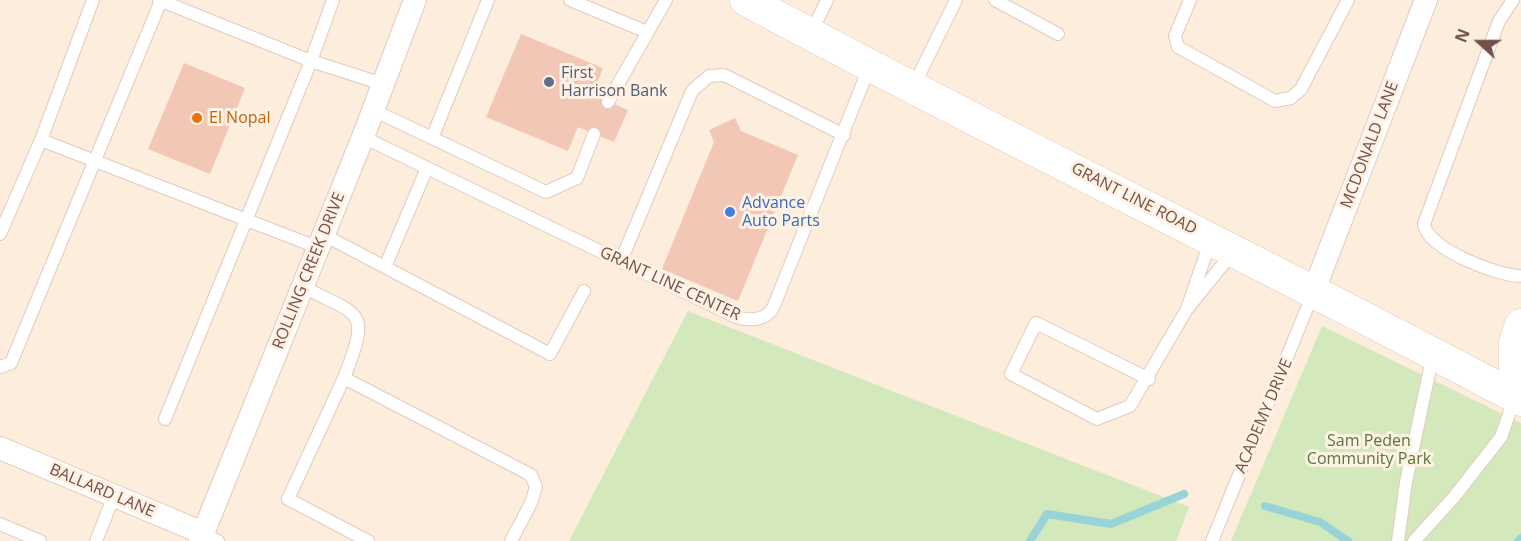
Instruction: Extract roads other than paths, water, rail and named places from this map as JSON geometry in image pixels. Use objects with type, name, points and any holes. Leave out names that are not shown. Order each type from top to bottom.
[{"type":"main road","name":"GRANT LINE ROAD","points":[[746,0],[913,88],[1314,290],[1518,399]]},
{"type":"main road","points":[[1518,399],[1515,342],[1521,325]]},
{"type":"street","name":"ROLLING CREEK DRIVE","points":[[207,538],[415,0]]},
{"type":"street","name":"MCDONALD LANE","points":[[1314,290],[1426,0]]},
{"type":"street","name":"BALLARD LANE","points":[[0,448],[207,538]]},
{"type":"lane","points":[[0,234],[41,140],[93,0]]},
{"type":"lane","points":[[165,419],[248,220],[333,0]]},
{"type":"lane","points":[[432,138],[488,0]]},
{"type":"lane","points":[[570,0],[647,32]]},
{"type":"lane","points":[[608,102],[666,0]]},
{"type":"lane","points":[[811,34],[827,0]]},
{"type":"lane","points":[[913,88],[956,0]]},
{"type":"lane","points":[[995,0],[1058,34]]},
{"type":"lane","points":[[1190,0],[1175,36],[1178,47],[1275,101],[1291,98],[1301,89],[1348,0]]},
{"type":"lane","points":[[1513,0],[1499,21],[1424,224],[1429,238],[1444,250],[1497,271],[1521,276]]},
{"type":"lane","points":[[0,367],[11,363],[160,1],[311,61],[383,84]]},
{"type":"lane","name":"GRANT LINE CENTER","points":[[363,137],[736,317],[750,320],[764,317],[773,308],[870,66]]},
{"type":"lane","points":[[621,261],[692,91],[703,79],[716,73],[724,75],[844,135]]},
{"type":"lane","points":[[373,110],[546,192],[577,178],[594,134]]},
{"type":"lane","points":[[41,140],[248,220],[321,241],[385,267],[550,354],[584,291]]},
{"type":"lane","points":[[385,267],[427,168]]},
{"type":"lane","points":[[1186,309],[1223,244]]},
{"type":"lane","points":[[1149,379],[1036,323],[1011,374],[1097,419],[1130,406],[1149,379],[1223,244]]},
{"type":"lane","points":[[303,287],[354,313],[360,327],[344,378],[288,499],[368,541]]},
{"type":"lane","name":"ACADEMY DRIVE","points":[[1212,541],[1314,290]]},
{"type":"lane","points":[[1398,541],[1406,482],[1433,353]]},
{"type":"lane","points":[[344,378],[531,475],[536,487],[531,503],[511,541]]},
{"type":"lane","points":[[1414,541],[1454,498],[1501,437],[1518,399]]},
{"type":"lane","points":[[96,541],[114,496]]},
{"type":"lane","points":[[0,524],[40,541]]},
{"type":"waterway","points":[[1030,541],[1047,514],[1111,524],[1184,494]]},
{"type":"waterway","points":[[1265,506],[1320,522],[1348,541]]},
{"type":"waterway","points":[[1518,541],[1521,538]]},
{"type":"place","name":"First Harrison Bank","points":[[549,82]]},
{"type":"place","name":"El Nopal","points":[[197,118]]},
{"type":"place","name":"Advance Auto Parts","points":[[730,212]]},
{"type":"park label","name":"Sam Peden Community Park","points":[[1369,450]]}]
